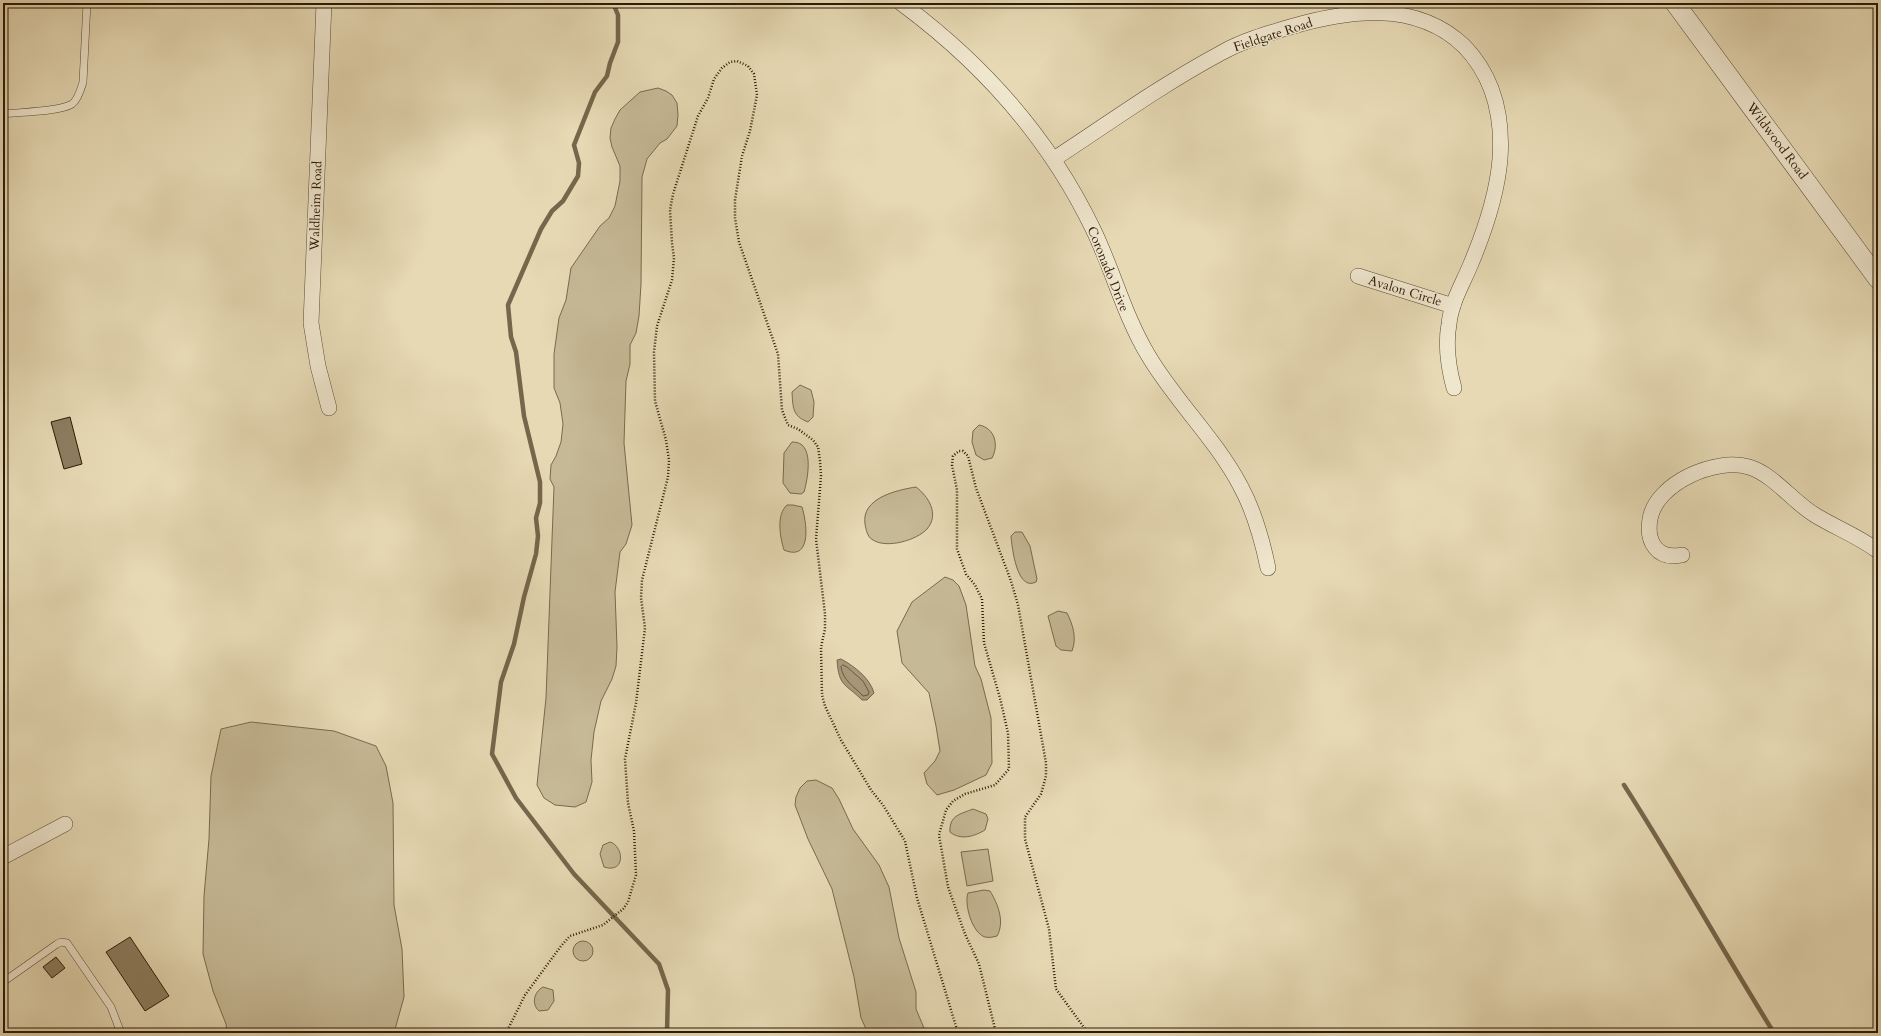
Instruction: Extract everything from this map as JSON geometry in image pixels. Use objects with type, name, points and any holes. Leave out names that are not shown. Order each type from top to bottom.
[{"type":"street","name":"Waldheim Road","points":[[324,3],[311,323],[318,366],[329,408]]},
{"type":"street","name":"Coronado Drive","points":[[901,3],[919,16],[980,70],[1022,117],[1054,159],[1093,230],[1133,329],[1149,357],[1222,456],[1241,486],[1258,526],[1268,568]]},
{"type":"street","name":"Wildwood Road","points":[[1675,3],[1878,279]]},
{"type":"street","name":"Fieldgate Road","points":[[1054,159],[1192,69],[1222,52],[1243,43],[1303,23],[1350,13],[1399,8],[1432,24],[1457,39],[1473,55],[1483,69],[1492,89],[1498,110],[1501,133],[1500,154],[1495,189],[1484,230],[1453,306],[1449,322],[1446,347],[1448,368],[1454,388]]},
{"type":"street","name":"Avalon Circle","points":[[1358,276],[1453,306]]},
{"type":"street","points":[[1682,555],[1668,556],[1660,552],[1652,545],[1648,527],[1650,515],[1656,503],[1667,490],[1681,480],[1703,470],[1718,467],[1740,466],[1759,471],[1814,515],[1847,532],[1878,551]]},
{"type":"street","points":[[3,857],[65,824]]},
{"type":"lane","points":[[3,114],[59,109],[72,104],[80,93],[83,82],[86,3]]},
{"type":"lane","points":[[3,982],[57,944],[61,942],[67,943],[111,1007],[121,1033]]},
{"type":"path","points":[[506,1033],[525,995],[550,960],[570,936],[603,925],[623,909],[628,902],[636,875],[634,831],[628,803],[625,759],[636,704],[645,628],[641,598],[642,580],[652,537],[664,497],[669,460],[655,401],[654,352],[657,326],[672,280],[674,258],[670,210],[673,194],[698,116],[708,98],[714,79],[722,68],[730,62],[737,61],[748,66],[754,74],[757,95],[750,131],[742,156],[735,200],[735,218],[739,242],[778,354],[784,419],[788,425],[798,429],[813,440],[818,447],[820,461],[821,476],[816,539],[825,614],[821,647],[822,695],[825,706],[841,740],[868,786],[883,805],[904,841],[917,898],[958,1033]]},
{"type":"path","points":[[996,1033],[979,964],[965,934],[948,887],[939,835],[946,810],[953,801],[965,794],[994,785],[1009,769],[1008,733],[1000,698],[984,643],[982,600],[964,568],[957,549],[957,490],[952,465],[954,456],[959,451],[963,451],[968,456],[976,488],[1003,556],[1018,605],[1046,763],[1046,776],[1042,794],[1025,817],[1025,839],[1049,929],[1056,989],[1088,1033]]},
{"type":"shaded area","points":[[658,88],[672,95],[677,103],[678,115],[677,126],[667,139],[660,143],[647,159],[642,177],[641,284],[639,316],[636,333],[630,345],[630,364],[626,381],[624,443],[632,525],[626,544],[620,552],[615,592],[617,647],[616,666],[612,679],[601,701],[594,732],[591,760],[592,782],[586,802],[575,807],[555,805],[544,798],[537,785],[546,698],[554,487],[550,479],[551,465],[561,442],[563,424],[560,403],[554,388],[554,354],[559,318],[566,300],[571,268],[600,226],[609,218],[615,206],[620,181],[620,166],[612,147],[610,138],[611,128],[620,110],[640,92]]},
{"type":"shaded area","points":[[800,385],[811,390],[814,402],[813,417],[808,422],[796,414],[793,407],[792,392]]},
{"type":"shaded area","points":[[979,425],[989,430],[994,438],[995,448],[992,458],[984,460],[976,455],[972,442],[973,431]]},
{"type":"shaded area","points":[[792,442],[799,443],[804,447],[807,454],[807,478],[804,492],[801,494],[790,493],[783,483],[784,453]]},
{"type":"shaded area","points":[[916,487],[925,495],[931,506],[931,523],[927,529],[916,537],[902,542],[886,544],[879,543],[871,539],[867,533],[865,515],[874,502],[890,493]]},
{"type":"shaded area","points":[[787,505],[802,507],[804,514],[806,531],[805,539],[803,546],[799,551],[793,552],[784,550],[781,539],[781,514]]},
{"type":"shaded area","points":[[1015,532],[1022,532],[1030,546],[1037,579],[1036,582],[1030,583],[1024,581],[1020,575],[1014,558],[1011,536]]},
{"type":"shaded area","points":[[945,577],[953,580],[959,586],[966,605],[975,666],[981,679],[991,718],[992,763],[986,775],[954,790],[937,795],[927,784],[924,773],[935,761],[940,751],[929,693],[902,663],[897,631],[912,602]]},
{"type":"shaded area","points":[[1058,611],[1067,613],[1071,622],[1074,632],[1072,651],[1061,650],[1056,646],[1048,616]]},
{"type":"shaded area","points":[[251,722],[334,731],[376,746],[386,766],[393,803],[394,905],[402,949],[404,997],[394,1033],[227,1033],[226,1024],[213,991],[203,954],[204,896],[209,839],[211,776],[221,729]]},
{"type":"shaded area","points":[[816,780],[832,788],[839,799],[853,829],[879,865],[889,887],[899,938],[916,992],[916,1009],[926,1033],[868,1033],[861,1018],[854,977],[832,889],[808,839],[795,805],[796,797],[800,788],[807,781]]},
{"type":"shaded area","points":[[973,809],[986,814],[988,819],[985,830],[968,837],[954,835],[950,832],[951,822],[957,816]]},
{"type":"shaded area","points":[[610,842],[615,845],[620,854],[619,863],[616,867],[611,868],[604,867],[600,854],[603,845]]},
{"type":"shaded area","points":[[988,849],[993,881],[967,886],[961,852]]},
{"type":"shaded area","points":[[984,890],[990,891],[1000,913],[1000,925],[997,936],[985,937],[980,934],[976,930],[968,911],[968,893]]},
{"type":"shaded area","points":[[583,941],[590,944],[593,951],[590,958],[583,961],[576,958],[573,951],[576,944]]},
{"type":"shaded area","points":[[543,987],[553,990],[554,1001],[548,1010],[539,1011],[534,1002],[537,992]]},
{"type":"water","points":[[841,659],[856,669],[869,682],[874,693],[867,700],[862,700],[841,680],[837,660]]},
{"type":"building","points":[[70,417],[82,464],[64,469],[51,422]]},
{"type":"building","points":[[130,937],[169,996],[145,1011],[106,952]]},
{"type":"building","points":[[56,957],[65,968],[52,978],[43,967]]},
{"type":"waterway","points":[[613,3],[618,15],[618,42],[607,76],[595,92],[574,145],[579,163],[578,176],[563,201],[552,211],[541,229],[508,305],[511,337],[516,352],[524,416],[540,482],[540,503],[536,518],[538,536],[536,554],[524,597],[514,644],[501,682],[492,754],[516,798],[574,874],[659,964],[668,990],[667,1033]]},
{"type":"waterway","points":[[1624,785],[1774,1033]]}]
